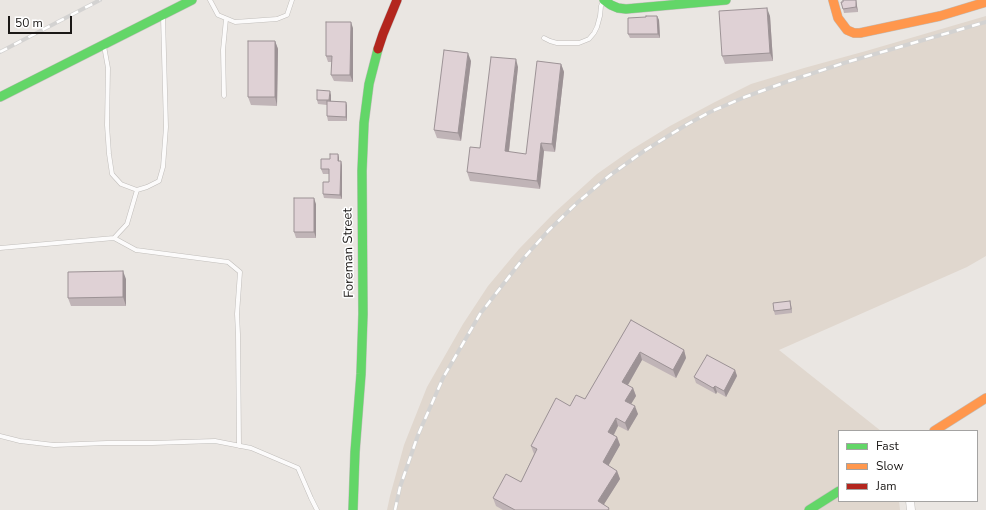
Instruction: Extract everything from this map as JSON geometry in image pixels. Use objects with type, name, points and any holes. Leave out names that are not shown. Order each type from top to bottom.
[{"type":"street","points":[[0,97],[192,0]]},
{"type":"street","name":"Foreman Street","points":[[353,510],[363,314],[362,171],[364,123],[369,84],[374,63],[383,34],[397,0]]},
{"type":"street","points":[[605,0],[618,8],[626,9],[726,0]]},
{"type":"street","points":[[834,0],[838,18],[847,30],[854,33],[940,16],[986,2]]},
{"type":"street","points":[[936,430],[986,398]]},
{"type":"street","points":[[809,510],[838,492]]},
{"type":"lane","points":[[210,0],[218,15],[235,22],[277,19],[288,14],[292,0]]},
{"type":"lane","points":[[544,38],[557,43],[579,43],[589,39],[597,27],[605,0]]},
{"type":"lane","points":[[103,44],[108,68],[107,125],[112,174],[121,184],[137,190],[159,181],[163,167],[166,127],[162,15]]},
{"type":"lane","points":[[224,96],[223,50],[226,18]]},
{"type":"lane","points":[[114,238],[127,224],[137,190]]},
{"type":"lane","points":[[0,248],[114,238],[136,250],[228,262],[240,272],[237,314],[239,446]]},
{"type":"lane","points":[[0,436],[20,441],[54,445],[215,441],[251,448],[298,468],[317,510]]},
{"type":"shaded area","points":[[986,16],[986,256],[967,267],[779,350],[880,430],[838,430],[838,502],[899,502],[900,510],[387,510],[404,445],[427,387],[463,324],[488,286],[519,249],[553,214],[597,174],[631,150],[670,126],[715,102],[751,84]]},
{"type":"building","points":[[843,0],[856,0],[856,7],[843,9],[841,2],[843,2]]},
{"type":"building","points":[[767,8],[770,53],[722,56],[719,11]]},
{"type":"building","points":[[657,16],[658,34],[628,34],[628,18]]},
{"type":"building","points":[[326,22],[351,22],[350,75],[331,75],[332,56],[326,56]]},
{"type":"building","points":[[248,41],[275,41],[275,97],[248,97]]},
{"type":"building","points":[[444,50],[468,53],[458,133],[434,130]]},
{"type":"building","points":[[491,57],[516,59],[505,151],[526,154],[537,61],[561,64],[552,144],[541,143],[537,181],[467,172],[470,147],[480,148]]},
{"type":"building","points":[[317,90],[330,91],[329,100],[317,100]]},
{"type":"building","points":[[327,101],[346,102],[346,117],[327,116]]},
{"type":"building","points":[[330,154],[338,154],[338,161],[341,161],[340,195],[323,194],[323,182],[329,182],[329,169],[321,169],[321,159],[330,159]]},
{"type":"building","points":[[294,198],[314,198],[314,232],[294,232]]},
{"type":"building","points":[[123,271],[123,297],[68,298],[68,272]]},
{"type":"building","points":[[790,301],[791,309],[774,311],[773,303]]},
{"type":"building","points":[[631,320],[684,350],[673,370],[640,352],[622,382],[633,388],[625,401],[635,406],[625,423],[616,418],[608,432],[617,437],[603,462],[617,471],[598,501],[609,508],[608,510],[515,510],[493,498],[506,474],[521,482],[537,449],[531,446],[556,398],[570,406],[576,395],[585,399]]},
{"type":"building","points":[[707,355],[735,370],[724,391],[715,386],[713,388],[694,377]]},
{"type":"railway","points":[[0,52],[100,0]]},
{"type":"railway","points":[[395,510],[400,487],[418,435],[443,378],[480,314],[522,260],[549,230],[578,202],[609,176],[644,151],[686,125],[710,112],[745,97],[844,63],[986,22]]},
{"type":"traffic: fast","points":[[0,97],[192,0]]},
{"type":"traffic: fast","points":[[604,0],[618,8],[626,9],[726,0]]},
{"type":"traffic: fast","points":[[353,510],[363,314],[362,171],[364,123],[369,84],[378,49]]},
{"type":"traffic: fast","points":[[809,510],[838,492]]},
{"type":"traffic: slow","points":[[833,0],[838,18],[847,30],[854,33],[940,16],[986,2]]},
{"type":"traffic: slow","points":[[936,430],[986,398]]},
{"type":"traffic: jam","points":[[378,49],[397,0]]}]
